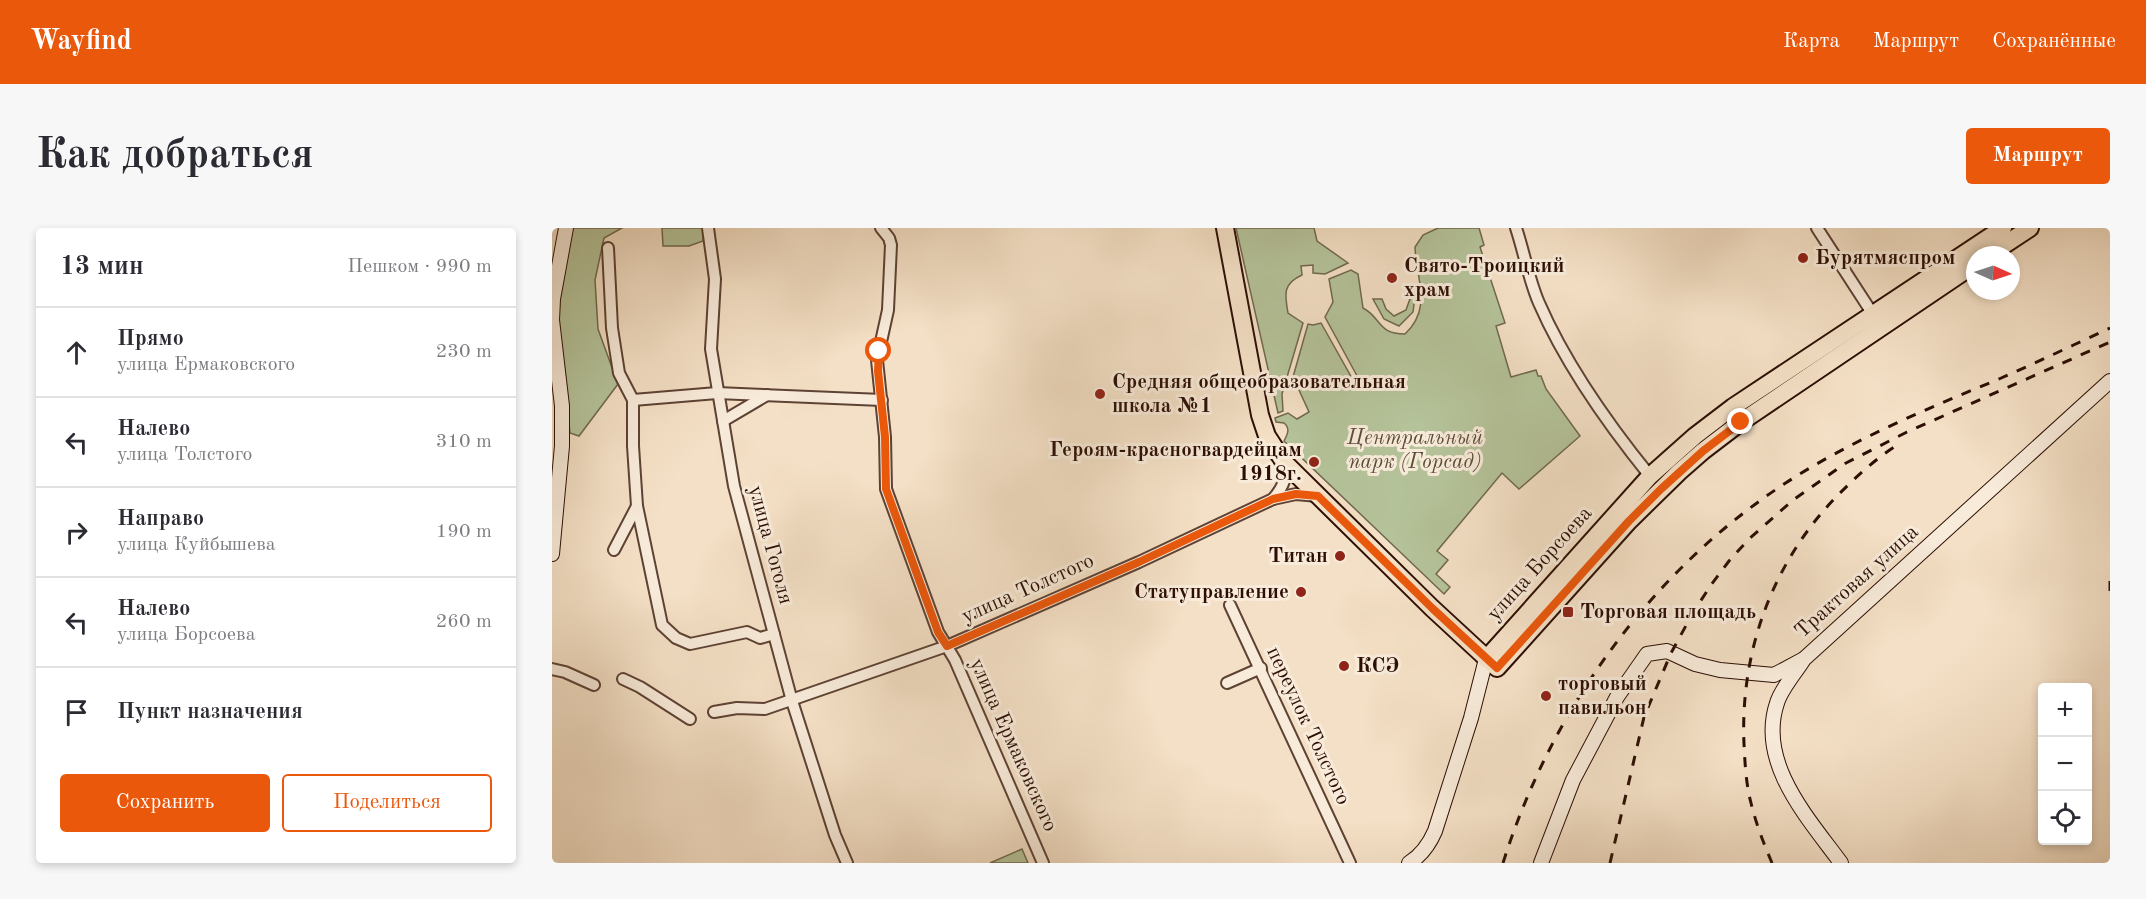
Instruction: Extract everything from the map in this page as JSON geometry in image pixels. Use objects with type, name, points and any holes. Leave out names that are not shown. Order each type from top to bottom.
[{"type":"main road","points":[[1225,228],[1260,415],[1267,436],[1284,462],[1491,664]]},
{"type":"main road","name":"улица Борсоева","points":[[1491,664],[1679,472],[1741,422],[1877,320],[2015,230]]},
{"type":"main road","name":"улица Борсоева","points":[[1998,246],[2015,230]]},
{"type":"main road","name":"улица Борсоева","points":[[1491,664],[1650,476],[1695,436],[1733,407],[1966,269]]},
{"type":"street","points":[[552,554],[562,446],[562,406],[552,320],[553,299],[566,228]]},
{"type":"street","name":"улица Гоголя","points":[[708,228],[715,279],[711,349],[734,486],[792,700],[835,835],[848,863]]},
{"type":"street","name":"улица Ермаковского","points":[[881,228],[891,242],[889,305],[877,360],[885,437],[886,489],[938,632],[955,660],[1043,863]]},
{"type":"street","points":[[1516,228],[1537,300],[1552,331],[1580,379],[1630,452],[1650,476]]},
{"type":"street","points":[[1817,228],[1877,320]]},
{"type":"street","points":[[608,248],[612,328],[617,362],[619,373],[633,400],[637,506],[662,626],[676,638],[690,644],[747,632],[760,638],[774,634]]},
{"type":"street","name":"Трактовая улица","points":[[1841,863],[1801,809],[1775,756],[1773,733],[1777,702],[1804,659],[2110,381]]},
{"type":"street","points":[[633,400],[717,393],[882,400]]},
{"type":"street","points":[[723,421],[768,395]]},
{"type":"street","points":[[1273,499],[1282,489],[1285,480],[1284,462]]},
{"type":"street","name":"улица Толстого","points":[[714,712],[737,708],[765,709],[947,646],[1139,562],[1273,499],[1296,494],[1318,496]]},
{"type":"street","points":[[614,550],[637,506]]},
{"type":"street","name":"переулок Толстого","points":[[1230,605],[1350,863]]},
{"type":"street","points":[[1541,863],[1573,780],[1617,697],[1647,654],[1668,651],[1695,664],[1720,670],[1774,675],[1804,659]]},
{"type":"street","points":[[1409,863],[1429,845],[1435,831],[1475,701],[1491,664]]},
{"type":"street","points":[[1227,683],[1261,668]]},
{"type":"street","points":[[552,669],[565,672],[594,685]]},
{"type":"street","points":[[623,679],[640,687],[690,719]]},
{"type":"green space","points":[[570,228],[622,228],[604,238],[595,280],[598,329],[618,384],[579,436],[570,433],[558,319],[560,280]]},
{"type":"green space","points":[[662,228],[703,228],[703,241],[689,246],[663,246]]},
{"type":"green space","points":[[1236,228],[1314,228],[1317,241],[1348,263],[1325,274],[1313,273],[1313,265],[1301,266],[1302,275],[1288,286],[1286,295],[1288,313],[1303,323],[1282,394],[1283,411],[1278,413]]},
{"type":"green space","name":"Центральный парк (Горсад)","points":[[1438,228],[1479,228],[1484,245],[1480,247],[1505,323],[1496,326],[1511,377],[1536,370],[1546,389],[1580,436],[1519,489],[1502,473],[1437,551],[1448,560],[1436,574],[1450,587],[1444,594],[1284,441],[1288,432],[1287,428],[1284,423],[1276,422],[1275,418],[1288,413],[1297,419],[1309,412],[1293,377],[1308,324],[1321,323],[1357,387],[1362,385],[1325,317],[1333,302],[1329,279],[1351,270],[1358,274],[1363,308],[1384,328],[1405,334],[1414,324],[1421,303],[1415,247],[1423,235]]},
{"type":"green space","points":[[1411,296],[1415,296],[1413,312],[1399,326],[1384,319],[1373,299],[1382,299],[1386,309],[1394,316],[1406,310]]},
{"type":"green space","points":[[1022,849],[1028,863],[990,863]]},
{"type":"railway","points":[[1503,863],[1524,805],[1550,749],[1580,696],[1615,644],[1654,597],[1697,552],[1744,512],[1819,462],[1895,424],[2110,328]]},
{"type":"railway","points":[[1610,863],[1644,717],[1671,653],[1711,585],[1749,539],[1793,500],[1846,463],[1907,432],[2110,342]]},
{"type":"railway","points":[[1772,863],[1753,811],[1745,766],[1744,710],[1755,643],[1778,580],[1794,550],[1814,522],[1859,475],[1899,444]]},
{"type":"railway","points":[[2110,581],[2110,597]]},
{"type":"place","name":"Бурятмяспром","points":[[1803,258]]},
{"type":"place","name":"Свято-Троицкий храм","points":[[1392,278]]},
{"type":"place","name":"Средняя общеобразовательная школа №1","points":[[1100,394]]},
{"type":"place","name":"Героям-красногвардейцам 1918г.","points":[[1314,462]]},
{"type":"place","name":"Титан","points":[[1340,556]]},
{"type":"place","name":"Статуправление","points":[[1301,592]]},
{"type":"place","name":"Торговая площадь","points":[[1568,612]]},
{"type":"place","name":"КСЭ","points":[[1344,666]]},
{"type":"place","name":"торговый павильон","points":[[1546,696]]},
{"type":"route","points":[[879,351],[877,360],[885,437],[886,489],[938,632],[947,646],[1139,562],[1273,499],[1285,495],[1307,494],[1318,496],[1497,668],[1629,521],[1679,472],[1741,422]]}]
